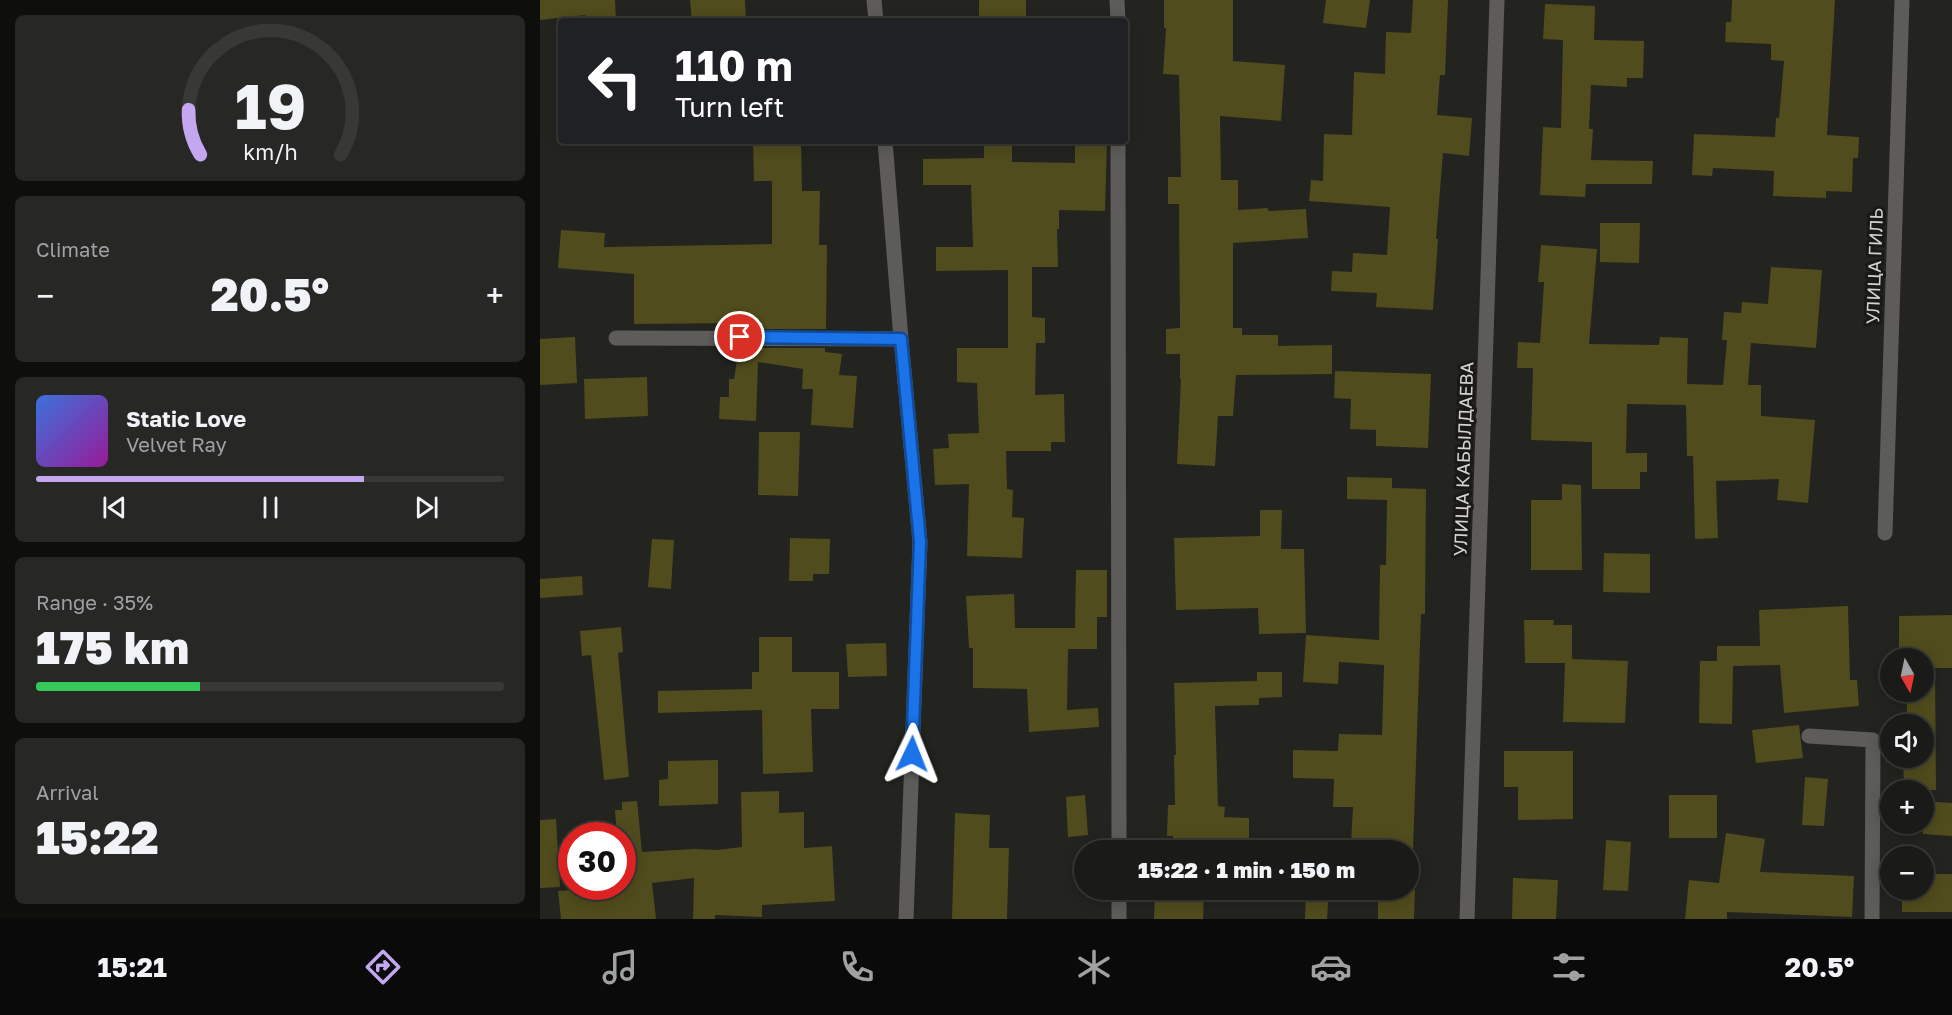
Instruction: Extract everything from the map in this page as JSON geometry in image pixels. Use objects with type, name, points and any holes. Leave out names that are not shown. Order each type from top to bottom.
[{"type":"street","points":[[874,0],[876,18]]},
{"type":"street","points":[[1118,0],[1118,18]]},
{"type":"street","name":"УЛИЦА КАБЫЛДАЕВА","points":[[1467,919],[1497,0]]},
{"type":"street","name":"УЛИЦА ГИЛЬ","points":[[1885,533],[1902,0]]},
{"type":"street","points":[[885,144],[920,542],[906,919]]},
{"type":"street","points":[[1118,144],[1119,840]]},
{"type":"street","points":[[616,338],[901,339]]},
{"type":"street","points":[[1809,736],[1873,740],[1872,919]]},
{"type":"street","points":[[1119,900],[1119,919]]},
{"type":"building","points":[[540,0],[615,0],[616,18],[585,18],[585,15],[540,20]]},
{"type":"building","points":[[690,0],[745,0],[746,18],[692,18]]},
{"type":"building","points":[[979,0],[1026,0],[1026,18],[979,18]]},
{"type":"building","points":[[1164,0],[1233,0],[1233,61],[1285,65],[1281,121],[1220,116],[1221,180],[1238,180],[1238,210],[1306,209],[1308,238],[1233,243],[1233,328],[1242,328],[1242,335],[1278,335],[1278,346],[1332,345],[1332,374],[1236,375],[1233,416],[1218,416],[1215,466],[1177,464],[1180,354],[1166,354],[1166,329],[1180,328],[1179,204],[1168,204],[1168,177],[1181,177],[1179,75],[1163,74],[1166,28],[1164,28]]},
{"type":"building","points":[[1326,0],[1370,0],[1366,28],[1323,23]]},
{"type":"building","points":[[1413,0],[1448,0],[1445,75],[1440,75],[1437,115],[1472,118],[1469,156],[1443,153],[1433,310],[1376,307],[1377,293],[1331,291],[1332,271],[1352,272],[1353,253],[1387,255],[1390,207],[1309,201],[1311,180],[1323,181],[1324,134],[1352,135],[1354,72],[1385,74],[1386,32],[1411,33]]},
{"type":"building","points":[[1732,0],[1835,0],[1827,135],[1859,137],[1858,158],[1853,158],[1852,192],[1826,191],[1826,198],[1773,196],[1774,171],[1713,168],[1712,176],[1692,175],[1694,134],[1775,137],[1784,61],[1771,60],[1771,44],[1725,42],[1726,22],[1731,22]]},
{"type":"building","points":[[1545,4],[1595,6],[1594,40],[1644,41],[1643,78],[1627,78],[1627,87],[1591,85],[1589,129],[1593,129],[1591,160],[1653,161],[1652,184],[1586,184],[1585,197],[1540,195],[1543,127],[1561,128],[1563,40],[1543,39]]},
{"type":"building","points":[[753,144],[801,144],[802,191],[820,191],[819,245],[827,245],[826,329],[742,329],[742,323],[634,324],[634,274],[558,268],[561,230],[605,233],[604,247],[772,244],[772,181],[754,181]]},
{"type":"building","points":[[984,144],[1012,144],[1012,162],[1075,163],[1075,144],[1107,144],[1105,211],[1059,210],[1058,267],[1032,267],[1032,317],[1045,318],[1045,343],[1036,343],[1035,395],[1064,394],[1065,442],[1051,442],[1051,451],[1006,451],[1007,489],[1013,490],[1012,517],[1024,518],[1022,558],[967,556],[969,484],[935,485],[933,449],[949,448],[948,434],[979,433],[977,383],[957,382],[957,348],[1008,348],[1008,270],[936,271],[936,247],[973,247],[971,185],[923,185],[923,159],[984,158]]},
{"type":"building","points":[[1600,223],[1640,223],[1639,263],[1600,262]]},
{"type":"building","points":[[1541,245],[1597,249],[1589,344],[1659,345],[1660,337],[1688,338],[1687,384],[1723,385],[1727,340],[1722,340],[1724,312],[1741,313],[1742,302],[1768,304],[1771,267],[1822,270],[1816,348],[1751,343],[1748,385],[1761,385],[1761,416],[1815,420],[1808,503],[1777,500],[1779,479],[1716,481],[1718,538],[1695,539],[1693,456],[1687,456],[1686,405],[1627,404],[1626,453],[1647,453],[1647,472],[1640,472],[1640,489],[1592,489],[1592,442],[1531,440],[1533,368],[1517,368],[1518,342],[1540,343],[1544,282],[1538,282]]},
{"type":"building","points":[[575,337],[577,383],[540,385],[540,339]]},
{"type":"building","points":[[739,348],[825,348],[825,352],[842,354],[839,375],[857,376],[853,428],[811,425],[813,389],[802,389],[803,369],[758,362],[756,421],[719,419],[720,397],[729,397],[729,379],[734,379]]},
{"type":"building","points":[[1335,371],[1431,374],[1428,448],[1376,446],[1376,430],[1350,429],[1351,399],[1334,398]]},
{"type":"building","points":[[647,377],[648,416],[585,419],[584,379]]},
{"type":"building","points":[[759,432],[800,432],[798,496],[758,495]]},
{"type":"building","points":[[1347,477],[1392,478],[1392,488],[1426,489],[1425,614],[1421,614],[1413,840],[1351,840],[1353,807],[1333,807],[1334,779],[1293,778],[1293,750],[1338,751],[1339,734],[1382,735],[1384,665],[1339,662],[1338,684],[1303,682],[1306,635],[1379,640],[1380,565],[1386,565],[1387,500],[1347,499]]},
{"type":"building","points":[[1562,484],[1581,485],[1582,570],[1531,570],[1531,500],[1562,500]]},
{"type":"building","points":[[1260,510],[1282,510],[1281,549],[1304,549],[1306,633],[1259,634],[1258,608],[1176,610],[1174,538],[1260,536]]},
{"type":"building","points":[[790,538],[830,539],[829,574],[813,574],[813,581],[789,581]]},
{"type":"building","points":[[652,539],[674,540],[671,589],[648,587]]},
{"type":"building","points":[[1604,553],[1650,554],[1650,593],[1603,592]]},
{"type":"building","points":[[1076,570],[1107,570],[1107,617],[1097,617],[1097,649],[1068,649],[1067,710],[1098,708],[1099,727],[1029,732],[1027,689],[973,688],[973,648],[969,648],[966,596],[1014,594],[1015,628],[1075,628]]},
{"type":"building","points":[[582,576],[583,595],[540,598],[540,579]]},
{"type":"building","points":[[1848,606],[1850,680],[1857,680],[1859,706],[1784,713],[1780,665],[1733,666],[1732,724],[1699,723],[1700,661],[1717,661],[1717,646],[1760,646],[1759,610]]},
{"type":"building","points":[[1952,615],[1952,668],[1935,668],[1936,790],[1934,790],[1934,780],[1904,780],[1903,768],[1934,768],[1934,714],[1907,714],[1907,702],[1934,702],[1934,648],[1899,648],[1899,616]]},
{"type":"building","points":[[1524,620],[1554,620],[1553,625],[1572,625],[1572,659],[1628,661],[1625,723],[1563,722],[1565,663],[1525,663]]},
{"type":"building","points":[[621,627],[623,652],[618,653],[629,777],[604,780],[591,655],[582,656],[580,631]]},
{"type":"building","points":[[759,637],[792,637],[792,672],[839,672],[839,709],[811,709],[813,772],[763,774],[762,710],[658,713],[658,691],[752,689],[752,672],[759,672]]},
{"type":"building","points":[[886,643],[887,676],[848,677],[846,644]]},
{"type":"building","points":[[1257,672],[1282,672],[1282,697],[1259,698],[1259,705],[1215,706],[1218,806],[1225,807],[1224,817],[1249,818],[1249,840],[1173,840],[1173,836],[1167,836],[1168,805],[1175,805],[1174,683],[1257,681]]},
{"type":"building","points":[[1799,725],[1803,758],[1756,763],[1752,730]]},
{"type":"building","points":[[1504,751],[1573,751],[1573,819],[1518,820],[1518,787],[1504,787]]},
{"type":"building","points":[[718,760],[718,804],[659,806],[659,780],[668,779],[668,761]]},
{"type":"building","points":[[1805,777],[1828,779],[1824,826],[1802,825]]},
{"type":"building","points":[[779,791],[779,813],[804,812],[804,848],[832,846],[835,901],[762,905],[762,917],[715,915],[715,919],[693,919],[694,878],[652,883],[656,919],[561,919],[559,900],[636,900],[636,822],[616,822],[615,810],[622,810],[622,802],[637,801],[642,852],[717,850],[742,847],[741,792]]},
{"type":"building","points":[[1085,795],[1088,835],[1068,837],[1066,797]]},
{"type":"building","points":[[1669,795],[1717,795],[1717,838],[1669,838]]},
{"type":"building","points":[[1934,802],[1952,803],[1952,836],[1923,834],[1934,834]]},
{"type":"building","points":[[955,813],[990,815],[989,848],[1009,848],[1007,919],[952,919]]},
{"type":"building","points":[[556,819],[558,887],[540,888],[540,820]]},
{"type":"building","points":[[1726,833],[1765,839],[1760,872],[1854,876],[1852,917],[1727,912],[1727,919],[1685,919],[1689,880],[1719,883]]},
{"type":"building","points":[[1606,840],[1631,842],[1628,891],[1603,890]]},
{"type":"building","points":[[1934,874],[1952,874],[1952,912],[1902,912],[1902,900],[1934,900]]},
{"type":"building","points":[[1513,878],[1558,880],[1556,919],[1512,919]]},
{"type":"building","points":[[1155,900],[1204,900],[1203,919],[1154,919]]},
{"type":"building","points":[[1306,900],[1328,900],[1327,919],[1305,919]]},
{"type":"building","points":[[1378,900],[1415,900],[1414,919],[1378,919]]},
{"type":"route","points":[[740,337],[901,339],[920,542],[912,754]]}]
